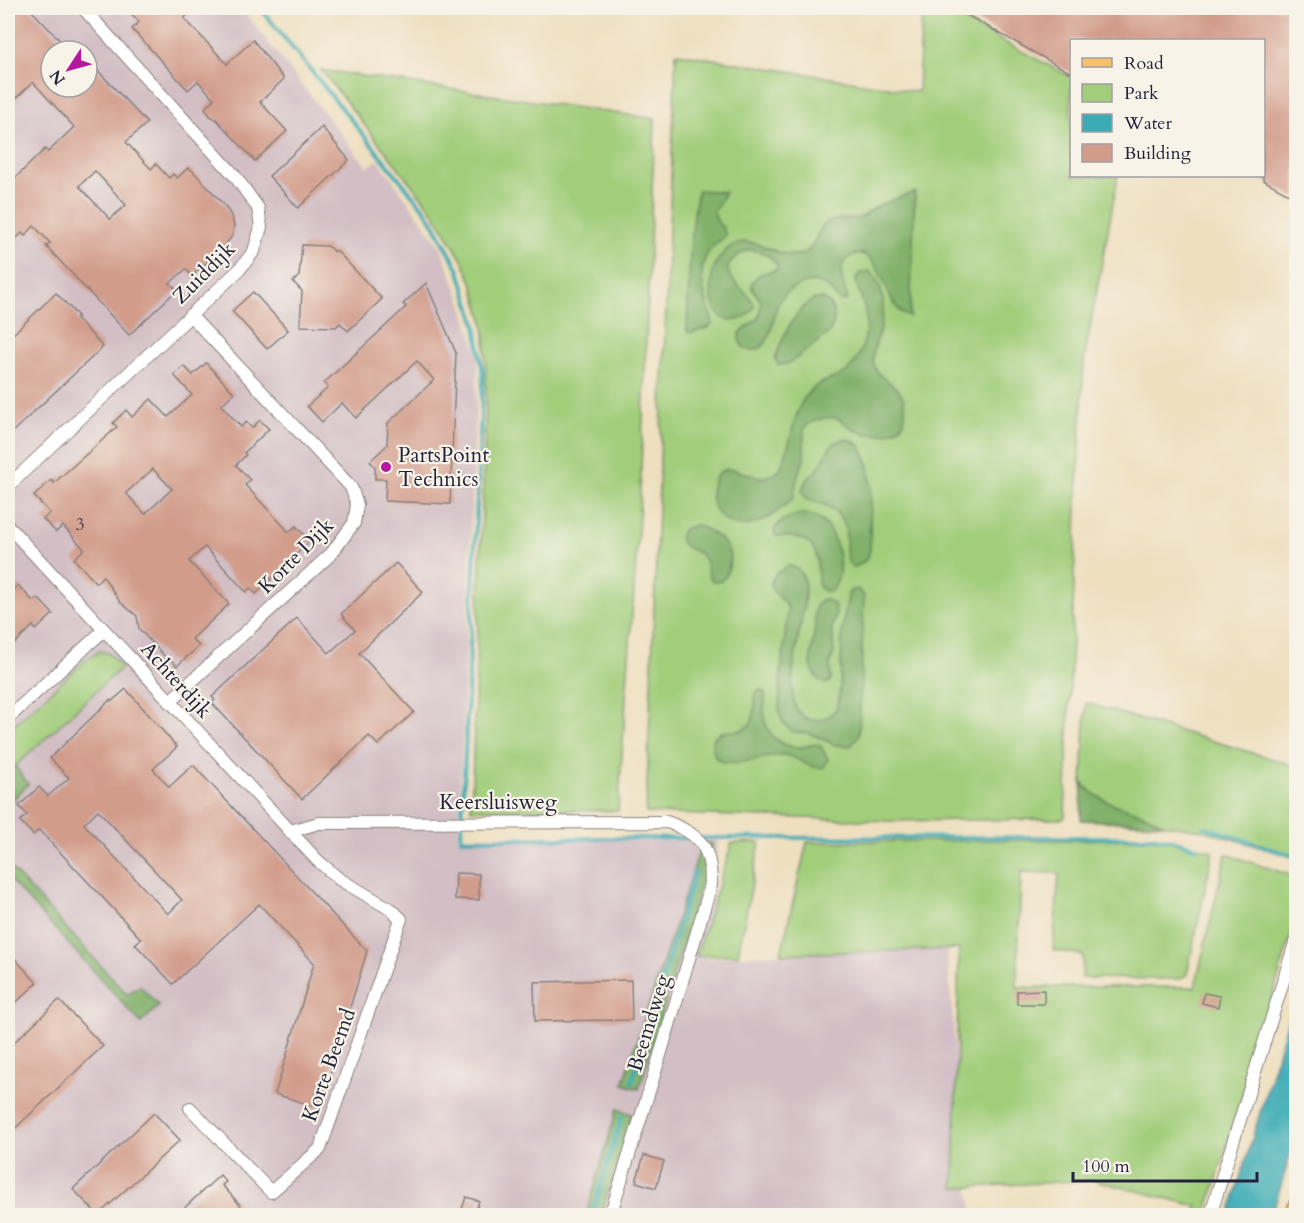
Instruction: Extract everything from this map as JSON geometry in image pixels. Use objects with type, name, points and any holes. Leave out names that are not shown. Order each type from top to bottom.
[{"type":"main road","points":[[1293,1215],[1296,1206]]},
{"type":"street","name":"Zuiddijk","points":[[8,486],[239,270],[254,251],[261,226],[258,208],[235,176],[82,8]]},
{"type":"street","name":"Korte Dijk","points":[[169,702],[331,554],[354,523],[357,505],[351,487],[190,315]]},
{"type":"street","name":"Achterdijk","points":[[8,526],[316,860]]},
{"type":"street","points":[[8,718],[104,630]]},
{"type":"street","name":"Keersluisweg","points":[[290,831],[320,823],[667,822],[686,829],[701,841]]},
{"type":"street","name":"Beemdweg","points":[[610,1215],[711,885],[711,867],[701,841]]},
{"type":"street","name":"Korte Beemd","points":[[190,1108],[271,1192],[320,1149],[401,919],[392,910],[339,879],[316,860]]},
{"type":"street","points":[[1210,1215],[1296,939]]},
{"type":"shaded area","points":[[8,8],[241,8],[367,167],[378,160],[440,246],[460,297],[478,356],[458,836],[718,838],[705,959],[946,942],[967,1181],[973,1215],[8,1215]]},
{"type":"green space","points":[[922,8],[940,8],[1070,76],[1070,177],[1118,177],[1084,360],[1065,817],[1062,819],[890,821],[646,813],[676,53],[918,92]]},
{"type":"green space","points":[[321,70],[655,119],[639,518],[618,811],[471,809],[486,404],[485,334],[482,316],[472,282],[462,260],[434,213]]},
{"type":"green space","points":[[698,190],[725,192],[714,212],[726,235],[709,251],[702,268],[703,287],[713,323],[708,328],[690,333],[687,331],[690,260]]},
{"type":"green space","points":[[915,192],[910,317],[896,307],[875,265],[863,254],[855,254],[843,265],[842,279],[848,299],[840,301],[827,287],[820,284],[806,283],[791,289],[780,300],[768,338],[758,349],[744,348],[739,340],[739,334],[759,317],[761,301],[752,288],[752,282],[760,274],[776,270],[778,266],[772,259],[761,252],[752,250],[747,250],[734,258],[729,265],[728,272],[755,306],[746,316],[735,320],[724,318],[715,309],[711,291],[713,270],[728,248],[749,242],[780,253],[801,254],[810,249],[822,226],[826,223],[837,219],[860,217],[876,207]]},
{"type":"green space","points":[[869,271],[879,285],[883,302],[882,320],[873,359],[875,368],[898,390],[903,398],[904,422],[894,431],[881,434],[868,434],[855,430],[835,418],[825,418],[811,423],[804,428],[804,460],[798,474],[793,498],[776,512],[757,523],[746,526],[727,521],[718,513],[712,500],[711,490],[716,477],[727,469],[762,477],[779,471],[798,411],[808,393],[819,384],[846,372],[858,356],[865,338],[866,324],[856,278],[860,273]]},
{"type":"green space","points":[[814,299],[823,299],[831,306],[834,314],[832,328],[829,333],[790,363],[778,365],[775,359],[790,325],[800,311]]},
{"type":"green space","points":[[844,439],[855,442],[862,449],[867,460],[871,488],[869,554],[863,563],[853,567],[848,562],[846,532],[838,515],[826,505],[806,499],[802,491],[805,483],[819,467],[831,447]]},
{"type":"green space","points":[[804,514],[818,518],[825,524],[835,542],[839,574],[831,591],[824,591],[819,586],[817,561],[812,547],[796,538],[776,536],[774,531],[786,519]]},
{"type":"green space","points":[[695,525],[713,534],[726,546],[730,562],[722,581],[712,581],[704,558],[681,542],[682,530]]},
{"type":"green space","points":[[788,566],[801,572],[805,588],[792,687],[796,707],[808,719],[824,718],[836,709],[840,684],[842,631],[848,595],[850,591],[858,589],[864,596],[859,735],[851,746],[835,745],[809,733],[792,732],[782,721],[779,711],[781,672],[788,609],[770,584],[776,573]]},
{"type":"green space","points":[[824,599],[834,604],[836,613],[832,628],[834,653],[830,662],[831,680],[827,684],[819,680],[815,674],[811,660],[816,607]]},
{"type":"green space","points":[[100,651],[109,654],[122,667],[8,773],[8,730],[88,658]]},
{"type":"green space","points":[[760,690],[765,692],[766,725],[773,736],[783,744],[790,746],[820,745],[828,759],[824,767],[814,767],[783,755],[737,762],[718,759],[713,751],[714,737],[722,732],[743,730],[747,727],[753,717],[755,693]]},
{"type":"green space","points":[[1086,703],[1296,766],[1296,858],[1202,830],[1163,824],[1155,819],[1104,802],[1092,794],[1082,783]]},
{"type":"green space","points":[[15,766],[28,784],[8,805],[8,773]]},
{"type":"green space","points":[[1082,783],[1102,799],[1163,824],[1081,820]]},
{"type":"green space","points":[[1167,839],[1213,851],[1187,974],[1180,979],[1082,978],[1083,955],[1053,950],[1059,873],[1021,872],[1017,987],[1195,987],[1226,854],[1296,877],[1296,919],[1206,1215],[1195,1215],[1197,1206],[1094,1180],[954,1188],[959,949],[781,954],[807,842]]},
{"type":"green space","points":[[760,842],[738,955],[696,956],[732,843]]},
{"type":"green space","points":[[702,843],[713,845],[639,1089],[623,1084]]},
{"type":"green space","points":[[8,865],[127,994],[140,986],[159,1006],[141,1023],[8,878]]},
{"type":"green space","points":[[617,1109],[632,1114],[603,1210],[587,1212]]},
{"type":"water","points":[[1296,994],[1296,1136],[1272,1215],[1229,1215]]},
{"type":"building","points":[[8,8],[29,8],[59,39],[39,39],[39,89],[33,82],[8,106]]},
{"type":"building","points":[[126,8],[196,8],[184,18],[227,64],[253,40],[284,79],[260,102],[287,131],[255,161],[216,119],[210,116],[205,108],[214,99],[198,81],[188,90],[132,29],[139,22]]},
{"type":"building","points":[[954,8],[1296,8],[1296,198],[1263,180],[1265,177],[1265,39],[1070,39],[1070,72]]},
{"type":"building","points":[[99,72],[147,123],[126,142],[151,169],[156,164],[169,178],[173,174],[177,178],[188,168],[192,170],[232,217],[234,227],[232,236],[226,244],[192,276],[186,269],[170,283],[177,290],[129,335],[46,246],[50,243],[34,226],[25,236],[22,233],[8,246],[8,185],[45,149],[48,152],[74,127],[48,99],[99,99]],"holes":[[[95,171],[126,205],[110,219],[79,186]]]},
{"type":"building","points":[[322,127],[349,160],[298,208],[269,176]]},
{"type":"building","points":[[302,245],[328,246],[334,252],[336,250],[382,299],[348,331],[340,323],[336,327],[300,326],[302,291],[293,282],[299,276]]},
{"type":"building","points":[[426,283],[456,353],[450,504],[385,501],[386,479],[375,479],[375,467],[370,461],[387,445],[388,423],[434,380],[417,361],[356,418],[342,403],[322,422],[307,406],[328,388],[324,383],[406,307],[403,304]]},
{"type":"building","points":[[253,292],[288,330],[267,349],[232,311]]},
{"type":"building","points":[[56,293],[103,347],[8,436],[8,339]]},
{"type":"building","points":[[206,363],[234,393],[221,405],[241,427],[246,422],[252,428],[260,420],[269,429],[244,453],[246,455],[236,465],[250,480],[245,485],[289,532],[296,526],[310,541],[256,594],[250,588],[246,592],[205,547],[189,561],[229,604],[192,639],[199,646],[177,666],[170,659],[169,661],[139,629],[137,616],[120,602],[103,576],[96,583],[74,559],[84,549],[63,526],[56,532],[43,519],[50,513],[34,496],[51,480],[54,483],[117,427],[113,423],[126,410],[132,417],[151,399],[168,417],[192,395],[174,375],[184,366],[193,375]],"holes":[[[153,469],[172,489],[145,514],[126,493]]]},
{"type":"building","points":[[396,563],[423,592],[359,653],[414,712],[378,745],[369,736],[302,799],[212,703],[215,700],[212,697],[297,618],[329,653],[355,630],[341,614]]},
{"type":"building","points":[[8,582],[14,589],[18,585],[33,601],[38,598],[53,614],[36,630],[33,626],[8,650]]},
{"type":"building","points":[[126,689],[177,747],[153,769],[169,787],[193,765],[367,951],[320,1108],[275,1094],[314,963],[259,904],[173,984],[135,944],[141,939],[106,901],[39,830],[33,835],[20,821],[27,815],[19,806],[39,787],[48,796],[69,778],[50,758],[110,700],[112,701]],"holes":[[[98,810],[182,900],[168,914],[84,824]]]},
{"type":"building","points":[[456,873],[479,874],[479,900],[455,899]]},
{"type":"building","points":[[8,951],[37,983],[8,1010]]},
{"type":"building","points":[[631,980],[632,1020],[535,1021],[534,982]]},
{"type":"building","points":[[1044,990],[1044,1004],[1017,1004],[1017,991]]},
{"type":"building","points":[[1204,993],[1220,996],[1218,1007],[1202,1003]]},
{"type":"building","points":[[59,1000],[103,1046],[8,1135],[8,1048]]},
{"type":"building","points":[[154,1113],[180,1140],[98,1215],[73,1189]]},
{"type":"building","points":[[644,1155],[664,1161],[656,1188],[636,1182]]},
{"type":"building","points":[[220,1175],[226,1182],[222,1185],[241,1206],[231,1215],[187,1215],[182,1210]]},
{"type":"building","points":[[466,1197],[479,1201],[475,1213],[462,1209]]},
{"type":"waterway","points":[[260,8],[428,214],[458,268],[476,325],[483,375],[461,839],[692,838]]},
{"type":"waterway","points":[[1205,827],[1296,857]]},
{"type":"waterway","points":[[702,838],[1154,837],[1197,848]]},
{"type":"waterway","points":[[632,1082],[695,871]]},
{"type":"waterway","points":[[593,1212],[622,1116]]},
{"type":"waterway","points":[[620,1216],[622,1210]]},
{"type":"place","name":"PartsPoint Technics","points":[[386,467]]}]
